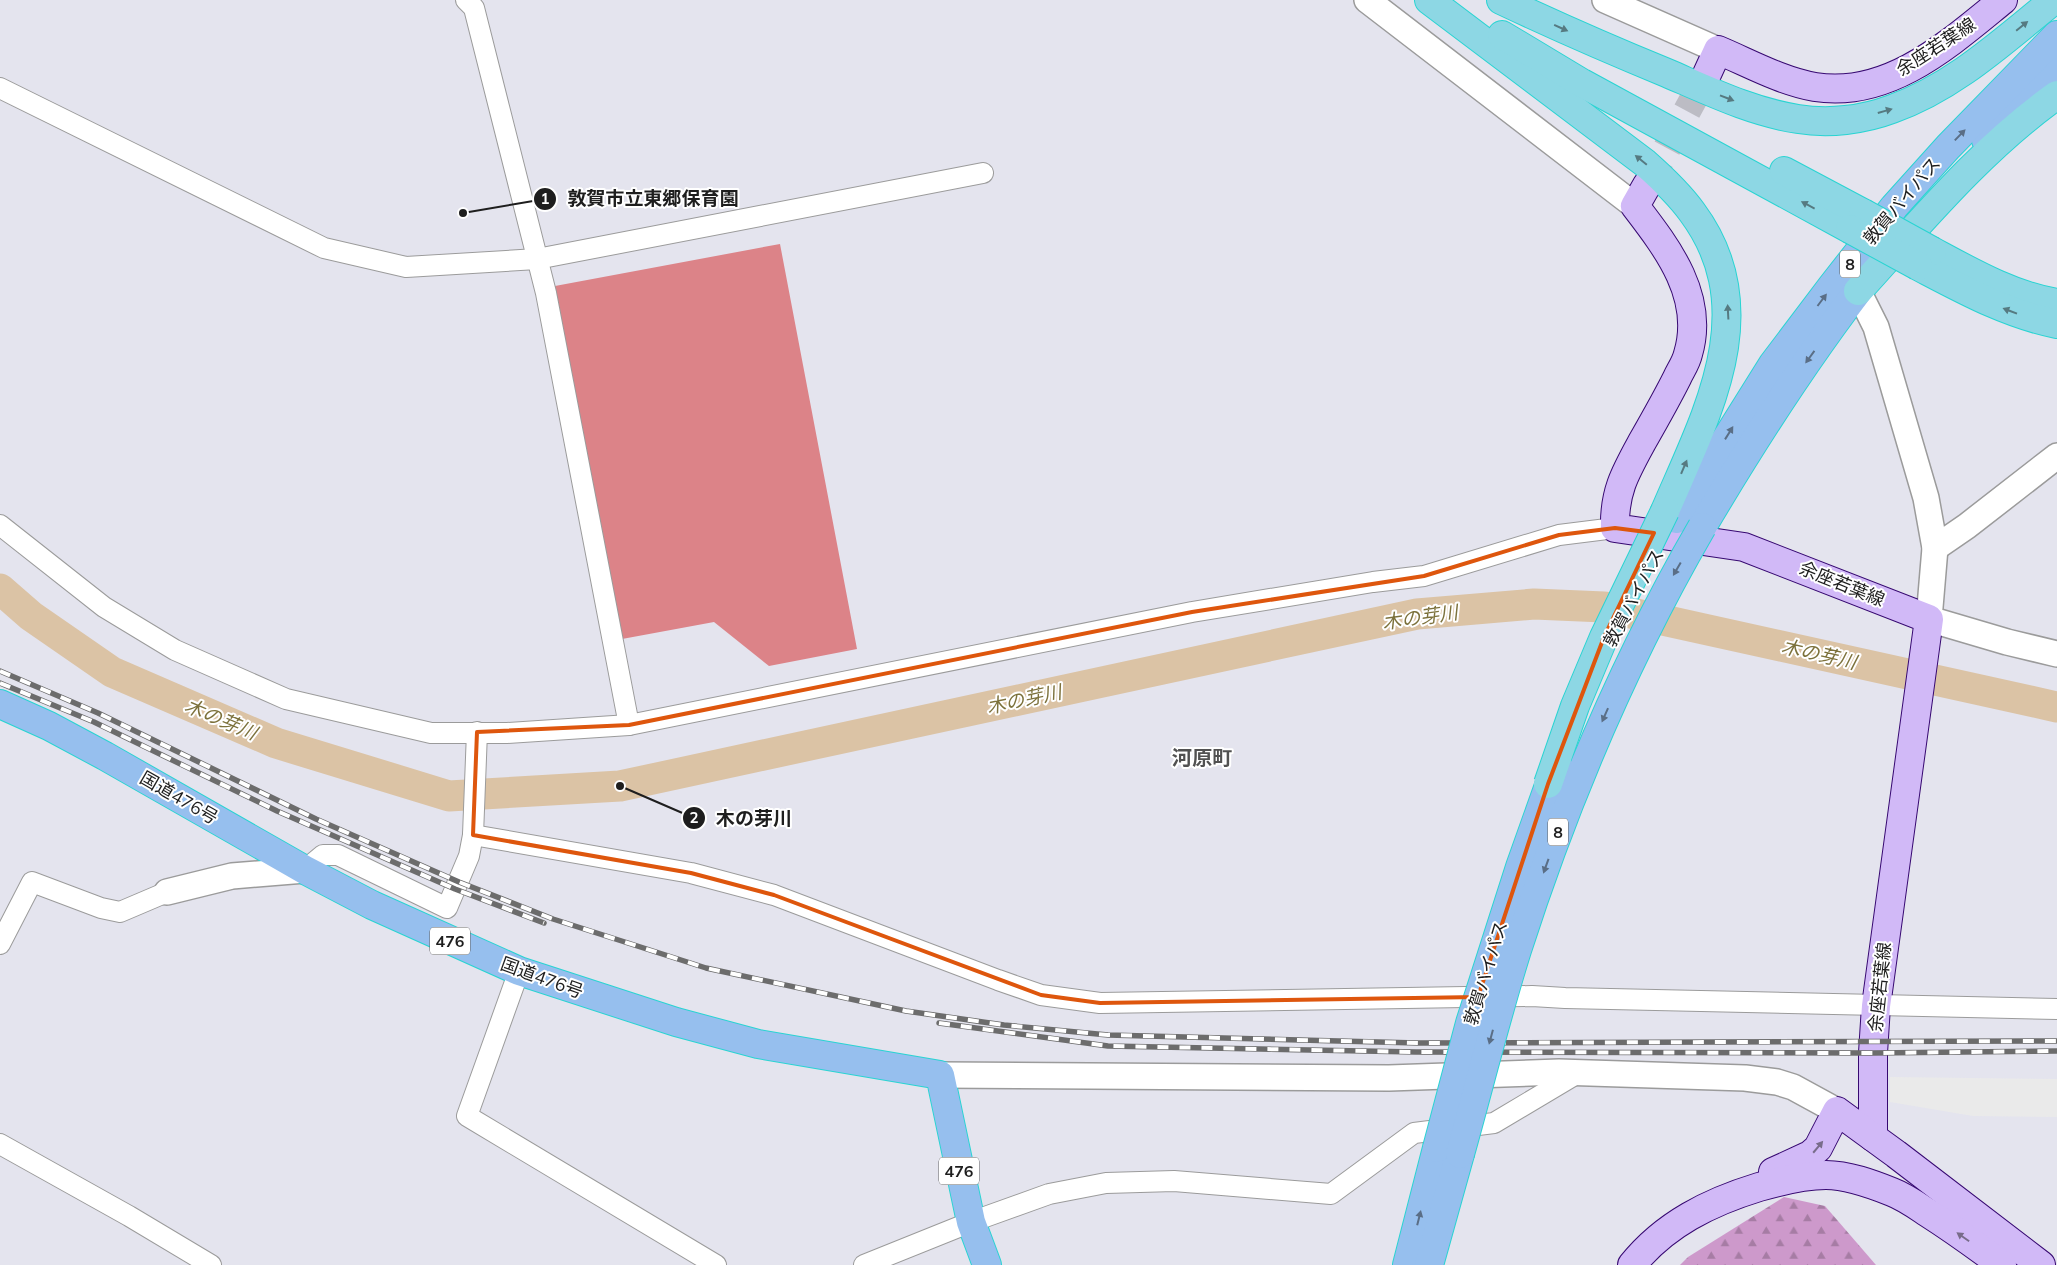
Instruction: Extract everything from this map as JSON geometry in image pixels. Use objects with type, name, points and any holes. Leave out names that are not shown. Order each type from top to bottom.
[{"type":"highway","points":[[1429,0],[1645,163],[1672,188],[1693,213],[1708,239],[1720,266],[1726,293],[1728,320],[1725,346],[1710,404],[1670,515]]},
{"type":"highway","points":[[1447,0],[1494,31],[1582,83],[1856,221],[1925,258],[1997,305],[2035,320],[2057,324]]},
{"type":"highway","points":[[1478,0],[1589,68],[1856,221]]},
{"type":"highway","points":[[1501,0],[1601,46],[1769,114],[1801,120],[1833,121],[1861,118],[1890,110],[1947,83],[2054,0]]},
{"type":"highway","name":"敦賀バイパス","points":[[1429,1265],[1454,1153],[1473,1014],[1575,706],[1604,637],[1670,515],[1773,364],[1894,208],[1948,147],[2057,35]]},
{"type":"highway","name":"敦賀バイパス","points":[[1407,1265],[1475,1099],[1494,1026],[1518,949],[1571,797],[1633,653],[1664,592],[1742,459],[1796,377],[1858,291],[1914,220],[1965,162],[2057,68]]},
{"type":"highway","points":[[1858,291],[1971,170],[2030,114],[2057,95]]},
{"type":"highway","points":[[1925,258],[1972,272],[2014,290],[2057,303]]},
{"type":"highway","name":"国道476号","points":[[0,704],[49,726],[105,756],[305,870],[372,905],[520,971],[676,1022],[758,1044],[940,1074]]},
{"type":"highway","name":"476","points":[[940,1074],[971,1222],[987,1265]]},
{"type":"highway","points":[[1449,1265],[1454,1153]]},
{"type":"main road","name":"余座若葉線","points":[[1713,62],[1814,86],[1837,89],[1861,86],[1909,69],[1947,44],[2003,0]]},
{"type":"main road","points":[[1615,528],[1614,509],[1620,483],[1688,356],[1691,340],[1692,311],[1685,283],[1641,196]]},
{"type":"main road","name":"余座若葉線","points":[[1615,528],[1744,547],[1812,571],[1929,619],[1876,1006],[1873,1053],[1873,1137]]},
{"type":"main road","points":[[1632,1265],[1654,1241],[1686,1218],[1730,1196],[1749,1184],[1805,1158],[1815,1151],[1824,1139],[1837,1111],[2041,1265]]},
{"type":"main road","points":[[1730,1196],[1785,1180],[1808,1176],[1827,1175],[1847,1178],[1876,1186],[1903,1197],[2002,1265]]},
{"type":"street","points":[[1367,0],[1641,196]]},
{"type":"street","points":[[1605,0],[1713,62]]},
{"type":"street","points":[[474,3],[546,293],[629,725]]},
{"type":"street","points":[[0,88],[324,248],[406,268],[538,259],[983,173]]},
{"type":"street","points":[[1858,291],[1876,327],[1926,498],[1935,548],[1929,619],[2057,654]]},
{"type":"street","points":[[1935,548],[1967,526],[2057,456]]},
{"type":"street","points":[[0,525],[104,607],[175,650],[286,699],[430,733],[477,742],[507,733],[629,725],[1192,612],[1373,582],[1424,576],[1559,535],[1615,528]]},
{"type":"street","points":[[0,944],[32,882],[102,908],[120,912],[167,892],[232,876],[305,870],[323,855],[338,856],[447,908],[469,856],[473,830],[477,742]]},
{"type":"street","points":[[473,830],[691,873],[774,895],[1032,992],[1100,1003],[1532,996],[2057,1009]]},
{"type":"street","points":[[520,971],[467,1116],[716,1265]]},
{"type":"street","points":[[940,1074],[1389,1078],[1559,1072],[1761,1080],[1793,1087],[1837,1111]]},
{"type":"street","points":[[864,1265],[971,1222],[1049,1194],[1106,1183],[1174,1181],[1331,1194],[1414,1133],[1494,1123],[1578,1073]]},
{"type":"street","points":[[0,1144],[129,1216],[211,1265]]},
{"type":"highlighted area","points":[[1615,528],[1654,533],[1604,637],[1548,784],[1478,997],[1100,1003],[1041,995],[774,895],[691,873],[473,835],[477,732],[629,725],[1192,612],[1424,576],[1559,535]]},
{"type":"green space","points":[[1784,1197],[1825,1206],[1876,1265],[1680,1265],[1688,1257]]},
{"type":"shaded area","points":[[780,244],[857,649],[769,666],[714,622],[622,639],[555,286]]},
{"type":"shaded area","points":[[1890,1077],[2057,1079],[2057,1117],[1973,1116],[1890,1102]]},
{"type":"waterway","name":"木の芽川","points":[[0,589],[31,616],[112,672],[276,743],[449,796],[620,786],[1417,614],[1534,604],[1604,607],[2057,707]]},
{"type":"tunnel","points":[[1647,185],[1707,74]]},
{"type":"railway","points":[[0,671],[98,713],[316,819],[459,882],[553,919],[706,968],[906,1011],[1004,1025],[1108,1035],[1418,1043],[2057,1041]]},
{"type":"railway","points":[[0,683],[94,722],[277,811],[455,889],[544,923]]},
{"type":"railway","points":[[939,1023],[1108,1046],[1416,1052],[1873,1053],[2057,1051]]},
{"type":"place","name":"敦賀市立東郷保育園","points":[[463,213]]},
{"type":"place","name":"木の芽川","points":[[620,786]]},
{"type":"district","name":"河原町","points":[[1202,758]]}]
